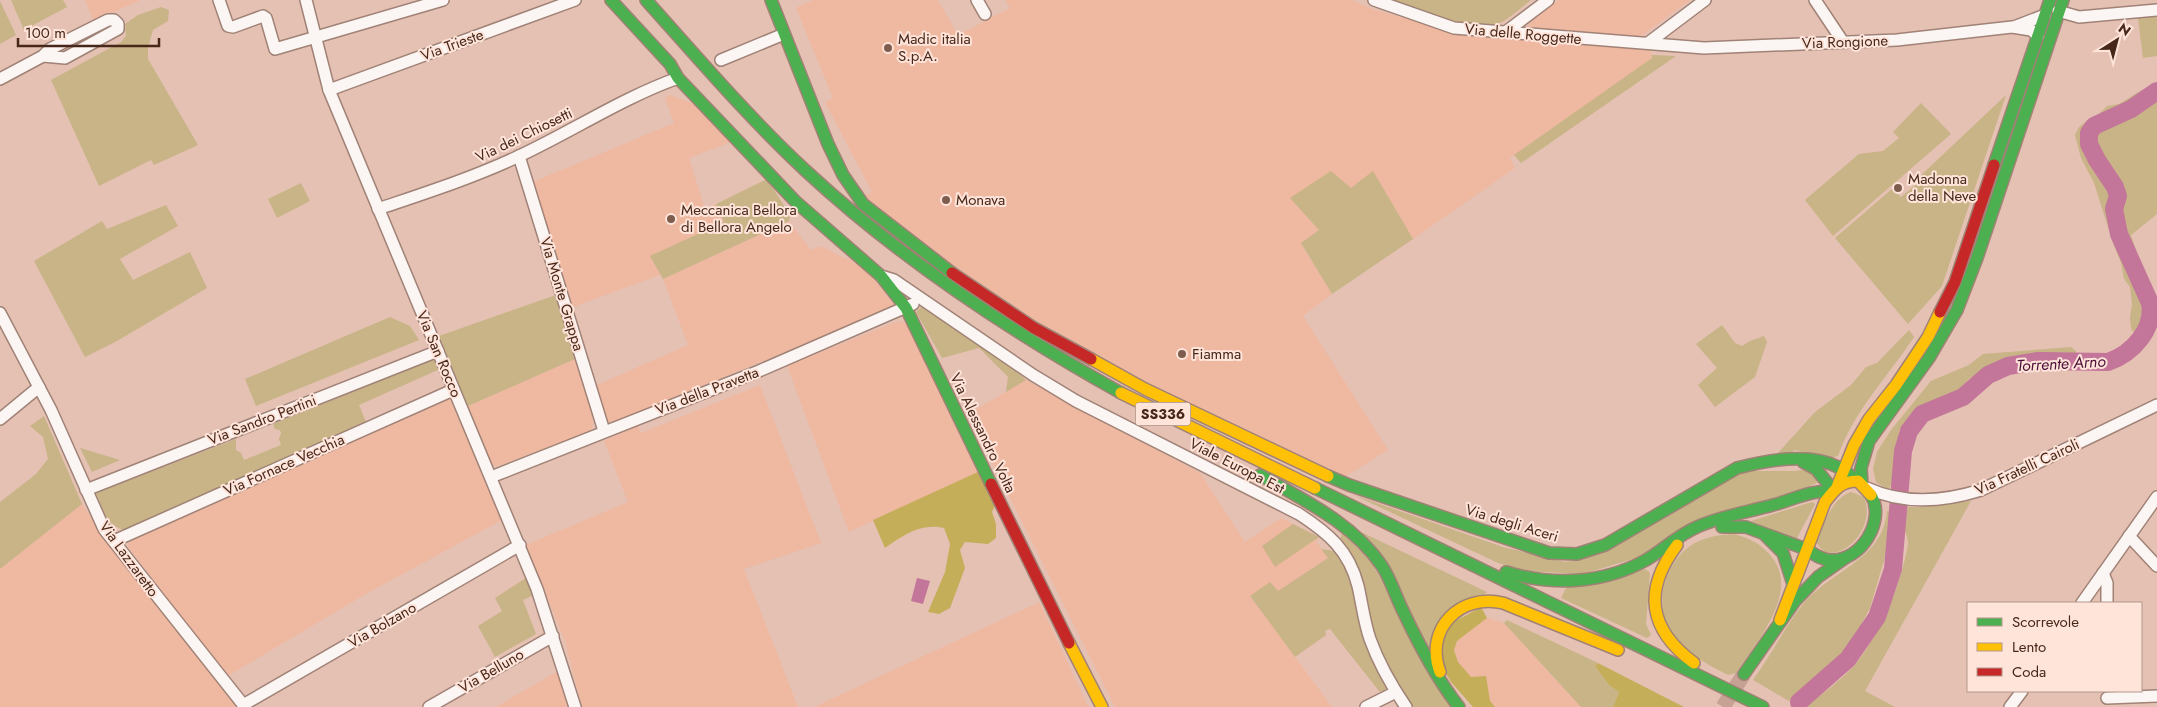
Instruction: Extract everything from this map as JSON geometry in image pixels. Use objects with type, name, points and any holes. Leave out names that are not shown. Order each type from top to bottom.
[{"type":"main road","points":[[611,0],[670,64],[678,78]]},
{"type":"main road","points":[[771,0],[784,34]]},
{"type":"main road","points":[[1780,620],[1820,513],[1834,490],[1849,454],[1869,420],[1896,385],[1928,337],[1956,282],[2050,0]]},
{"type":"main road","name":"SS336","points":[[642,4],[727,108]]},
{"type":"main road","name":"SS336","points":[[642,4],[804,170],[878,233],[966,300],[1037,346],[1123,394],[1763,707]]},
{"type":"main road","points":[[1862,485],[1861,468],[1869,441],[1929,358],[1957,310],[1977,258],[2061,6]]},
{"type":"main road","name":"Viale Europa Est","points":[[784,34],[835,158],[855,195],[863,204],[956,276],[1041,333],[1145,389],[1349,485]]},
{"type":"main road","name":"Via Alessandro Volta","points":[[678,78],[796,202],[881,276],[906,308],[1063,632],[1102,707]]},
{"type":"main road","points":[[769,152],[789,171]]},
{"type":"main road","points":[[1824,463],[1840,462],[1849,454]]},
{"type":"main road","name":"Via degli Aceri","points":[[1349,485],[1549,553],[1577,554],[1605,545],[1737,468],[1776,460],[1824,463]]},
{"type":"main road","points":[[1799,460],[1816,469],[1834,490]]},
{"type":"main road","points":[[1744,674],[1794,602],[1818,578],[1858,548],[1868,537],[1875,520],[1876,506],[1862,485],[1837,467],[1824,463]]},
{"type":"main road","points":[[1359,523],[1256,472],[1339,523],[1361,541],[1382,566],[1428,664],[1443,688],[1459,707]]},
{"type":"main road","points":[[1817,492],[1824,478]]},
{"type":"main road","points":[[1421,539],[1515,575],[1556,580],[1594,578],[1617,573],[1646,560],[1669,543],[1703,524],[1746,514],[1817,492],[1834,490],[1847,482],[1862,485]]},
{"type":"main road","points":[[1770,707],[1676,652],[1666,640],[1658,625],[1654,594],[1658,575],[1667,556],[1690,537],[1710,528],[1727,526],[1746,527],[1806,548],[1823,559],[1834,560],[1848,555]]},
{"type":"main road","points":[[1764,534],[1783,553],[1793,584]]},
{"type":"main road","points":[[1468,707],[1448,685],[1437,666],[1435,650],[1437,635],[1445,622],[1457,611],[1472,603],[1487,600],[1503,603],[1622,652],[1493,589]]},
{"type":"main road","points":[[1659,669],[1736,707]]},
{"type":"street","points":[[219,0],[228,26],[233,27],[263,16],[266,18],[275,49],[443,0]]},
{"type":"street","name":"Via San Rocco","points":[[306,0],[329,90],[453,390],[520,545],[553,636],[575,707]]},
{"type":"street","name":"Via Trieste","points":[[329,90],[575,0]]},
{"type":"street","points":[[977,0],[985,14]]},
{"type":"street","name":"Via delle Roggette","points":[[1374,0],[1454,28],[1676,45]]},
{"type":"street","points":[[1507,31],[1548,0]]},
{"type":"street","points":[[1648,42],[1705,0]]},
{"type":"street","points":[[1815,0],[1843,42]]},
{"type":"street","points":[[2061,6],[2079,17],[2157,10]]},
{"type":"street","name":"Via Rongione","points":[[1676,45],[1704,48],[1897,40],[2012,27],[2045,16]]},
{"type":"street","points":[[0,79],[43,56],[50,49],[108,20],[114,20],[118,24],[118,29],[66,58],[43,56]]},
{"type":"street","name":"Via Rongione","points":[[2012,27],[2031,30],[2038,36]]},
{"type":"street","points":[[721,60],[784,34]]},
{"type":"street","name":"Via dei Chiosetti","points":[[378,209],[478,174],[519,156],[653,88],[678,78]]},
{"type":"street","name":"Via Monte Grappa","points":[[519,156],[604,431]]},
{"type":"street","name":"Viale Europa Est","points":[[881,276],[894,280],[1033,375],[1076,401],[1299,514],[1324,530],[1344,551],[1357,583],[1369,637],[1385,675],[1406,707]]},
{"type":"street","name":"Via della Pravetta","points":[[490,476],[750,374],[906,308],[920,299]]},
{"type":"street","name":"Via Lazzaretto","points":[[0,313],[39,387],[104,529],[244,706]]},
{"type":"street","name":"Via Sandro Pertini","points":[[86,490],[438,351]]},
{"type":"street","points":[[0,419],[39,387]]},
{"type":"street","name":"Via Fornace Vecchia","points":[[114,541],[453,390]]},
{"type":"street","name":"Via Fratelli Cairoli","points":[[1862,485],[1891,498],[1911,500],[1958,497],[1981,490],[2157,405]]},
{"type":"street","points":[[2083,602],[2157,497]]},
{"type":"street","points":[[1875,520],[1883,501],[1891,498]]},
{"type":"street","points":[[2129,536],[2157,566]]},
{"type":"street","name":"Via Bolzano","points":[[244,706],[520,545]]},
{"type":"street","points":[[2103,574],[2107,583],[2107,602]]},
{"type":"street","name":"Via Belluno","points":[[429,707],[553,636]]},
{"type":"street","points":[[1366,707],[1396,692]]},
{"type":"street","points":[[2010,707],[2021,692]]},
{"type":"street","points":[[2107,699],[2157,696]]},
{"type":"shaded area","points":[[11,0],[63,0],[67,7],[24,30]]},
{"type":"shaded area","points":[[85,0],[140,0],[94,21]]},
{"type":"shaded area","points":[[813,0],[938,0],[958,35],[1010,8],[1005,0],[1352,0],[1372,9],[1456,33],[1649,49],[1653,58],[1510,158],[1515,168],[1413,239],[1373,172],[1351,188],[1290,198],[1319,230],[1301,244],[1332,294],[1303,316],[1388,450],[1343,478],[1091,356],[978,285],[864,197],[872,192],[825,102],[833,98],[796,8]]},
{"type":"shaded area","points":[[1393,0],[1531,0],[1501,23],[1485,26],[1458,23]]},
{"type":"shaded area","points":[[1559,0],[1690,0],[1640,37],[1528,30],[1529,23]]},
{"type":"shaded area","points":[[0,1],[16,35],[0,44]]},
{"type":"shaded area","points":[[161,7],[169,10],[168,21],[153,30],[148,48],[148,59],[198,145],[154,165],[151,160],[99,186],[51,80],[121,42],[126,36],[125,24],[138,15]]},
{"type":"shaded area","points":[[2157,16],[2157,56],[2143,58],[2138,18]]},
{"type":"shaded area","points":[[1652,55],[1676,56],[1521,163],[1514,155],[1652,58]]},
{"type":"shaded area","points":[[2157,84],[2157,214],[2131,235],[2156,315],[2157,323],[2149,337],[2136,335],[2131,329],[2132,304],[2130,287],[2124,279],[2121,263],[2094,183],[2081,158],[2075,135],[2079,127],[2088,120],[2095,118],[2107,106],[2119,104],[2140,91]]},
{"type":"shaded area","points":[[670,95],[694,104],[731,142],[689,158],[705,209],[716,204],[724,222],[651,256],[660,275],[570,308],[533,182],[674,123],[665,98]]},
{"type":"shaded area","points":[[2006,95],[1942,286],[1908,324],[1835,238],[1892,189],[1901,197],[1918,183],[1916,180]]},
{"type":"shaded area","points":[[1921,103],[1951,134],[1833,236],[1805,200],[1859,154],[1883,151],[1899,138],[1893,132]]},
{"type":"shaded area","points":[[1331,171],[1351,188],[1373,171],[1413,239],[1332,294],[1301,243],[1319,230],[1290,198]]},
{"type":"shaded area","points":[[767,179],[790,215],[789,221],[663,279],[650,256],[724,222],[716,204]]},
{"type":"shaded area","points":[[301,183],[310,201],[277,218],[268,199]]},
{"type":"shaded area","points":[[166,205],[178,226],[120,259],[133,280],[190,252],[207,288],[117,341],[85,357],[34,261],[102,221],[107,229]]},
{"type":"shaded area","points":[[789,221],[811,250],[821,246],[849,259],[869,273],[894,307],[610,424],[606,421],[595,386],[688,345],[663,279]]},
{"type":"shaded area","points":[[556,295],[577,358],[468,406],[439,336]]},
{"type":"shaded area","points":[[921,307],[1004,360],[1026,380],[1006,392],[1008,377],[979,348],[942,358],[916,312]]},
{"type":"shaded area","points":[[390,317],[410,326],[419,340],[256,406],[245,379]]},
{"type":"shaded area","points":[[898,321],[906,323],[980,471],[849,532],[787,366]]},
{"type":"shaded area","points":[[1722,325],[1735,343],[1742,346],[1764,336],[1767,342],[1755,377],[1715,407],[1698,385],[1717,368],[1696,344]]},
{"type":"shaded area","points":[[1909,330],[1914,337],[1853,423],[1838,456],[1830,458],[1794,450],[1791,454],[1778,453],[1815,412],[1851,385],[1866,367],[1877,363]]},
{"type":"shaded area","points":[[2071,347],[2076,351],[2075,356],[2064,358],[2045,355],[1994,365],[1969,379],[1960,389],[1943,396],[1916,413],[1899,431],[1896,476],[1888,490],[1876,482],[1873,469],[1877,452],[1891,430],[1931,381],[1969,365],[1983,354]]},
{"type":"shaded area","points":[[577,358],[592,414],[593,425],[591,431],[498,466],[492,465],[468,406]]},
{"type":"shaded area","points":[[435,359],[440,369],[359,405],[366,422],[125,530],[113,525],[103,511],[96,493],[236,439],[236,450],[241,453],[244,460],[281,445],[279,439],[280,430],[275,429],[273,424]]},
{"type":"shaded area","points":[[1026,380],[1200,473],[1245,542],[1281,518],[1319,537],[1316,541],[1328,558],[1278,592],[1250,596],[1332,707],[1115,707],[968,414]]},
{"type":"shaded area","points":[[760,385],[821,543],[744,569],[798,707],[582,707],[565,641],[526,545],[628,502],[604,441],[638,426],[641,433]]},
{"type":"shaded area","points":[[444,398],[451,401],[502,520],[364,595],[228,676],[128,547],[130,539]]},
{"type":"shaded area","points":[[44,416],[82,504],[0,569],[0,502],[36,474],[48,459],[43,437],[30,426]]},
{"type":"shaded area","points":[[80,448],[120,460],[92,472]]},
{"type":"shaded area","points":[[1806,469],[1817,479],[1817,483],[1636,558],[1583,574],[1523,571],[1498,563],[1354,495],[1503,547],[1565,562],[1585,559],[1741,471],[1796,471]]},
{"type":"shaded area","points":[[980,471],[995,505],[992,512],[996,524],[996,538],[988,544],[965,542],[960,550],[965,568],[950,608],[939,614],[928,612],[945,572],[950,544],[944,528],[927,527],[913,531],[885,548],[873,520]]},
{"type":"shaded area","points":[[1851,492],[1864,497],[1867,511],[1865,524],[1859,535],[1841,551],[1831,553],[1822,550],[1816,541],[1826,520],[1839,500]]},
{"type":"shaded area","points":[[1971,501],[1865,691],[1895,707],[1804,707],[1835,684],[1856,664],[1877,631],[1896,588],[1905,559],[1908,545],[1903,522],[1906,507]]},
{"type":"shaded area","points":[[1812,502],[1815,504],[1796,540],[1751,521]]},
{"type":"shaded area","points":[[82,504],[236,707],[0,707],[0,569]]},
{"type":"shaded area","points":[[1887,511],[1895,512],[1891,538],[1870,608],[1857,638],[1845,656],[1789,701],[1753,680],[1803,604],[1827,582],[1854,564],[1876,542],[1883,528]]},
{"type":"shaded area","points":[[1293,524],[1319,537],[1275,567],[1262,546]]},
{"type":"shaded area","points":[[1361,532],[1487,592],[1428,652]]},
{"type":"shaded area","points":[[1342,533],[1370,560],[1455,707],[1411,707],[1394,681],[1374,639],[1354,558],[1340,541]]},
{"type":"shaded area","points":[[1734,534],[1757,543],[1766,550],[1774,560],[1780,574],[1781,588],[1778,603],[1763,634],[1736,673],[1729,675],[1698,658],[1676,641],[1666,624],[1662,600],[1667,576],[1680,555],[1700,540]]},
{"type":"shaded area","points":[[1321,549],[1334,551],[1347,572],[1355,596],[1366,646],[1386,688],[1383,692],[1379,691],[1330,629],[1325,631],[1326,635],[1295,657],[1250,596],[1270,582],[1278,591],[1328,558]]},
{"type":"shaded area","points":[[1645,569],[1650,573],[1646,624],[1651,635],[1647,638],[1561,598],[1566,588]]},
{"type":"shaded area","points":[[526,578],[534,595],[523,600],[536,634],[495,657],[478,626],[502,611],[495,598]]},
{"type":"shaded area","points":[[917,578],[930,581],[923,604],[911,601]]},
{"type":"shaded area","points":[[1040,603],[1088,707],[814,707],[1031,606]]},
{"type":"shaded area","points":[[1481,607],[1487,618],[1457,641],[1454,650],[1458,662],[1471,677],[1486,676],[1490,701],[1495,707],[1473,707],[1451,682],[1442,667],[1442,636],[1449,625]]},
{"type":"shaded area","points":[[1487,618],[1504,623],[1581,707],[1495,707],[1458,662],[1454,650],[1457,641]]},
{"type":"shaded area","points":[[1507,620],[1598,663],[1595,666],[1609,685],[1619,692],[1613,707],[1581,707],[1504,623]]},
{"type":"shaded area","points":[[1598,663],[1684,707],[1613,707],[1619,692],[1609,685],[1595,666]]},
{"type":"shaded area","points":[[558,671],[569,707],[496,707]]},
{"type":"waterway","name":"Torrente Arno","points":[[1799,702],[1848,659],[1877,617],[1893,569],[1903,451],[1909,431],[1922,414],[1963,397],[1988,375],[2008,366],[2038,361],[2108,362],[2133,347],[2145,331],[2151,313],[2150,303],[2119,234],[2114,209],[2118,196],[2115,187],[2089,144],[2089,133],[2094,126],[2131,109],[2157,91]]},
{"type":"tunnel","points":[[1723,707],[1744,674]]},
{"type":"traffic: fast","points":[[611,0],[670,64],[678,78],[796,202],[881,276],[906,308],[991,484]]},
{"type":"traffic: fast","points":[[646,0],[764,130],[806,171],[879,234],[997,318],[1037,344],[1121,393]]},
{"type":"traffic: fast","points":[[771,0],[828,144],[843,175],[863,204],[952,273]]},
{"type":"traffic: fast","points":[[1994,165],[2050,0]]},
{"type":"traffic: fast","points":[[1862,485],[1861,468],[1869,441],[1929,358],[1957,310],[1977,258],[2063,0]]},
{"type":"traffic: fast","points":[[1328,476],[1349,485],[1549,553],[1577,554],[1605,545],[1737,468],[1774,460],[1814,460],[1827,462],[1838,467],[1858,481]]},
{"type":"traffic: fast","points":[[1803,462],[1816,469],[1833,490]]},
{"type":"traffic: fast","points":[[1260,475],[1310,503],[1342,525],[1370,551],[1385,571],[1428,661],[1459,707]]},
{"type":"traffic: fast","points":[[1315,488],[1763,707]]},
{"type":"traffic: fast","points":[[1506,572],[1559,581],[1595,578],[1612,574],[1646,560],[1683,534],[1706,523],[1809,493],[1832,492]]},
{"type":"traffic: fast","points":[[1806,549],[1824,559],[1831,560],[1842,559],[1861,547],[1873,527],[1875,505],[1871,495]]},
{"type":"traffic: fast","points":[[1722,527],[1746,527],[1806,549]]},
{"type":"traffic: fast","points":[[1765,535],[1783,553],[1793,584]]},
{"type":"traffic: fast","points":[[1744,674],[1795,601],[1818,577],[1845,558]]},
{"type":"traffic: slow","points":[[1837,487],[1854,445],[1869,419],[1896,385],[1928,337],[1940,312]]},
{"type":"traffic: slow","points":[[1091,359],[1145,389],[1328,476]]},
{"type":"traffic: slow","points":[[1121,393],[1315,488]]},
{"type":"traffic: slow","points":[[1780,620],[1825,502],[1839,487],[1852,481],[1858,481],[1871,495]]},
{"type":"traffic: slow","points":[[1677,545],[1666,562],[1659,578],[1655,593],[1656,608],[1659,623],[1667,637],[1694,663]]},
{"type":"traffic: slow","points":[[1440,672],[1436,656],[1437,642],[1449,618],[1460,609],[1487,601],[1503,603],[1618,650]]},
{"type":"traffic: slow","points":[[1069,643],[1102,707]]},
{"type":"traffic: jam","points":[[1940,312],[1955,282],[1994,165]]},
{"type":"traffic: jam","points":[[952,273],[1034,328],[1091,359]]},
{"type":"traffic: jam","points":[[991,484],[1069,643]]},
{"type":"place","name":"Madic italia S.p.A.","points":[[888,48]]},
{"type":"place","name":"Madonna della Neve","points":[[1898,188]]},
{"type":"place","name":"Monava","points":[[946,200]]},
{"type":"place","name":"Meccanica Bellora di Bellora Angelo","points":[[671,219]]},
{"type":"place","name":"Fiamma","points":[[1182,354]]}]
